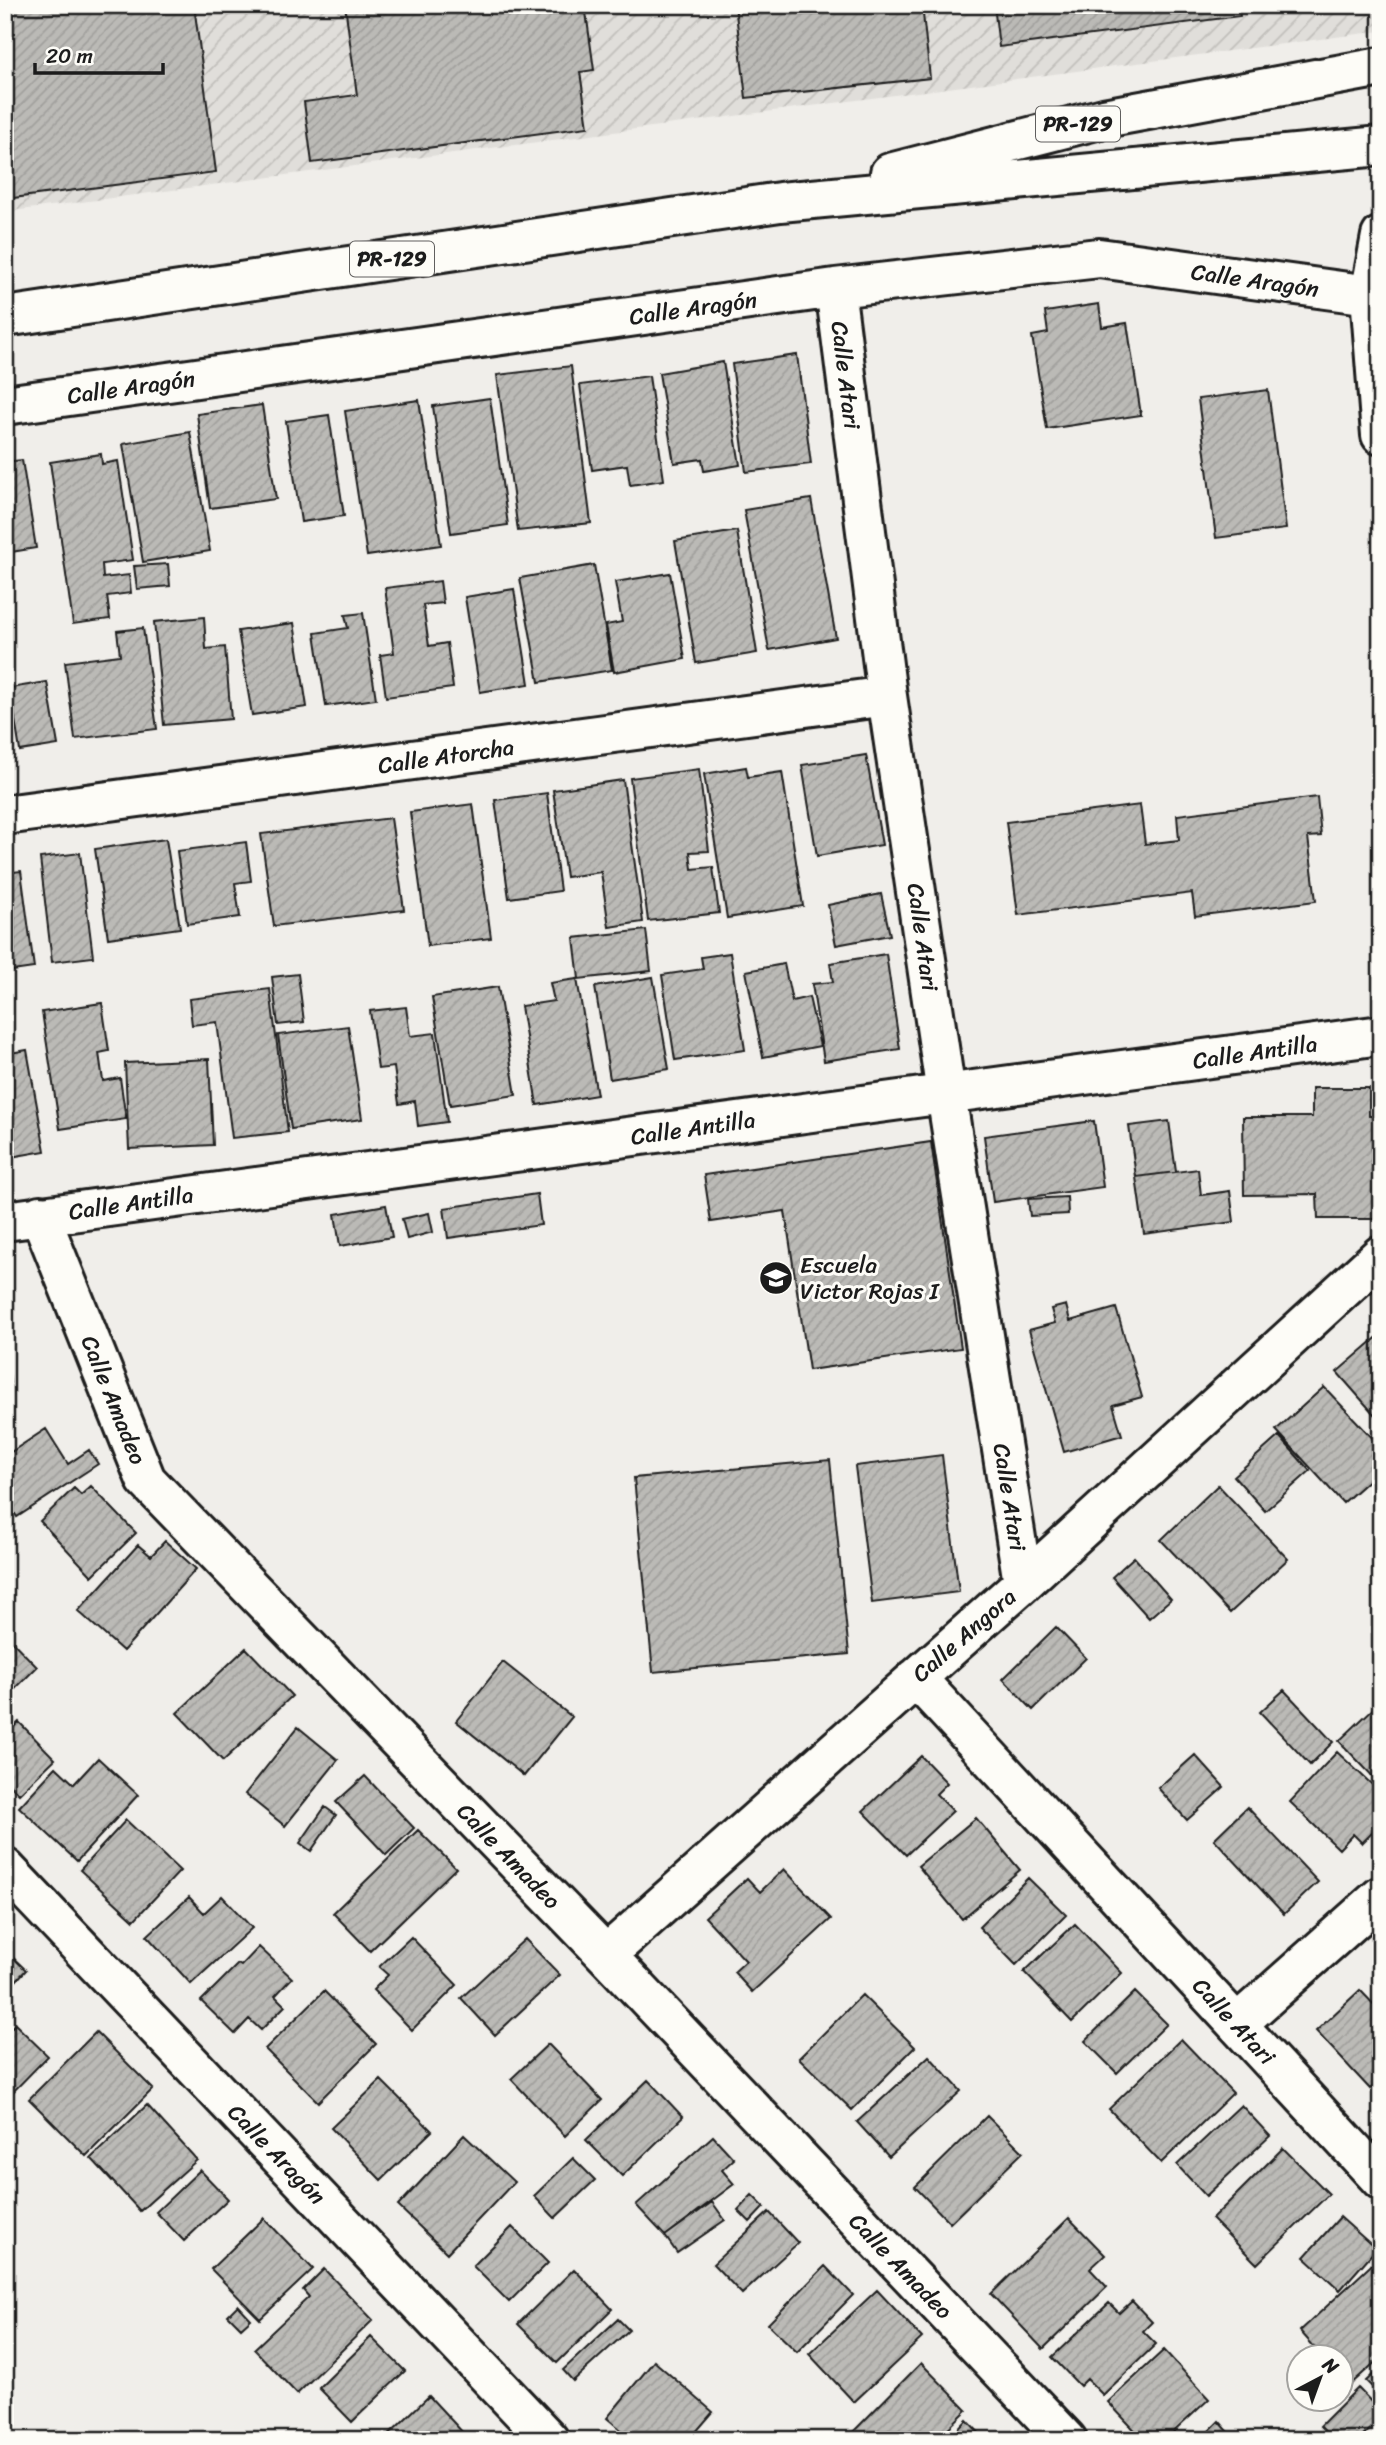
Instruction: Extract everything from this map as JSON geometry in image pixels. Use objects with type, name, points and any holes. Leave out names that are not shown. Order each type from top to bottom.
[{"type":"street","name":"PR-129","points":[[780,202],[1104,118],[1381,67]]},
{"type":"street","name":"PR-129","points":[[5,317],[780,202],[1381,146]]},
{"type":"street","points":[[1381,236],[1375,294],[1381,435]]},
{"type":"street","name":"Calle Aragón","points":[[5,405],[835,288],[1099,258],[1375,294]]},
{"type":"street","name":"Calle Atari","points":[[835,288],[887,696],[1023,1583]]},
{"type":"street","name":"Calle Atorcha","points":[[5,815],[887,696]]},
{"type":"street","name":"Calle Antilla","points":[[23,1218],[1381,1035]]},
{"type":"street","name":"Calle Amadeo","points":[[23,1218],[146,1479],[606,1955],[1067,2440]]},
{"type":"street","name":"Calle Angora","points":[[606,1955],[1023,1583],[1381,1255]]},
{"type":"street","name":"Calle Atari","points":[[916,1678],[1381,2180]]},
{"type":"street","name":"Calle Aragón","points":[[5,1868],[549,2440]]},
{"type":"street","points":[[1237,2024],[1381,1896]]},
{"type":"shaded area","points":[[5,5],[1381,5],[1381,31],[5,212]]},
{"type":"building","points":[[5,5],[194,5],[216,172],[5,199]]},
{"type":"building","points":[[345,5],[585,5],[594,70],[580,72],[588,127],[312,163],[304,102],[357,95]]},
{"type":"building","points":[[735,5],[922,5],[930,78],[746,98]]},
{"type":"building","points":[[994,5],[1238,5],[1240,16],[999,47]]},
{"type":"building","points":[[1099,304],[1102,327],[1127,323],[1141,415],[1047,429],[1032,336],[1048,333],[1045,312]]},
{"type":"building","points":[[797,355],[811,464],[746,472],[732,364]]},
{"type":"building","points":[[723,362],[740,465],[704,471],[702,459],[674,463],[659,373]]},
{"type":"building","points":[[571,366],[591,523],[518,531],[497,375]]},
{"type":"building","points":[[649,376],[664,480],[630,485],[627,465],[592,470],[580,385]]},
{"type":"building","points":[[1268,390],[1286,529],[1216,538],[1198,399]]},
{"type":"building","points":[[490,398],[508,525],[451,533],[433,406]]},
{"type":"building","points":[[419,400],[441,545],[367,556],[345,411]]},
{"type":"building","points":[[262,405],[276,499],[210,508],[197,414]]},
{"type":"building","points":[[329,415],[344,516],[301,522],[286,421]]},
{"type":"building","points":[[190,432],[210,551],[143,562],[123,444]]},
{"type":"building","points":[[101,454],[102,464],[118,461],[133,560],[102,564],[103,578],[129,575],[131,593],[107,596],[110,619],[73,624],[50,462]]},
{"type":"building","points":[[22,460],[36,548],[5,553],[5,462]]},
{"type":"building","points":[[811,499],[836,638],[769,650],[744,510]]},
{"type":"building","points":[[737,531],[757,653],[696,663],[675,541]]},
{"type":"building","points":[[168,564],[170,586],[137,589],[134,566]]},
{"type":"building","points":[[594,565],[612,670],[539,682],[520,578]]},
{"type":"building","points":[[670,573],[685,659],[614,672],[606,625],[622,622],[615,582]]},
{"type":"building","points":[[440,581],[443,603],[423,605],[429,646],[447,643],[453,688],[386,697],[380,655],[394,653],[385,588]]},
{"type":"building","points":[[514,589],[529,684],[480,692],[465,597]]},
{"type":"building","points":[[363,613],[376,699],[326,706],[315,633],[348,628],[345,615]]},
{"type":"building","points":[[204,617],[206,649],[225,647],[231,719],[164,725],[154,622]]},
{"type":"building","points":[[294,623],[307,707],[252,715],[238,631]]},
{"type":"building","points":[[143,628],[157,729],[75,739],[65,662],[120,655],[117,631]]},
{"type":"building","points":[[47,682],[58,745],[20,751],[10,688]]},
{"type":"building","points":[[866,755],[882,845],[817,856],[802,765]]},
{"type":"building","points":[[746,767],[748,777],[782,772],[803,906],[727,918],[704,774]]},
{"type":"building","points":[[699,769],[709,851],[690,852],[692,869],[713,867],[719,913],[648,921],[630,778]]},
{"type":"building","points":[[623,780],[643,922],[609,927],[601,872],[566,877],[553,790]]},
{"type":"building","points":[[547,793],[560,891],[509,898],[495,800]]},
{"type":"building","points":[[1317,797],[1321,836],[1308,837],[1316,901],[1195,916],[1192,893],[1018,915],[1006,822],[1140,805],[1145,844],[1179,840],[1177,815]]},
{"type":"building","points":[[473,804],[491,938],[428,946],[410,812]]},
{"type":"building","points":[[391,818],[404,910],[274,926],[261,834]]},
{"type":"building","points":[[166,839],[180,928],[108,938],[95,849]]},
{"type":"building","points":[[246,842],[251,881],[235,883],[240,917],[187,924],[177,851]]},
{"type":"building","points":[[80,853],[93,957],[52,962],[40,858]]},
{"type":"building","points":[[21,871],[34,968],[5,972],[5,873]]},
{"type":"building","points":[[881,894],[890,935],[836,945],[828,905]]},
{"type":"building","points":[[646,930],[651,971],[579,979],[574,938]]},
{"type":"building","points":[[730,953],[745,1050],[675,1060],[662,975],[703,969],[701,957]]},
{"type":"building","points":[[886,954],[900,1049],[824,1061],[812,984],[833,982],[830,963]]},
{"type":"building","points":[[784,964],[792,1001],[809,997],[820,1046],[763,1057],[746,971]]},
{"type":"building","points":[[298,974],[304,1022],[278,1025],[272,977]]},
{"type":"building","points":[[653,977],[669,1069],[610,1079],[595,987]]},
{"type":"building","points":[[577,979],[597,1095],[537,1105],[521,1006],[554,1001],[550,983]]},
{"type":"building","points":[[498,987],[516,1095],[450,1105],[432,997]]},
{"type":"building","points":[[270,989],[288,1132],[232,1138],[217,1022],[192,1025],[189,999]]},
{"type":"building","points":[[102,1003],[109,1051],[99,1053],[103,1081],[120,1078],[126,1119],[60,1129],[42,1012]]},
{"type":"building","points":[[406,1007],[410,1036],[435,1033],[447,1122],[418,1126],[415,1101],[399,1104],[394,1067],[378,1069],[370,1011]]},
{"type":"building","points":[[348,1026],[362,1119],[291,1129],[278,1035]]},
{"type":"building","points":[[27,1050],[45,1151],[5,1158],[5,1054]]},
{"type":"building","points":[[209,1059],[213,1145],[129,1149],[125,1063]]},
{"type":"building","points":[[1312,1088],[1369,1088],[1369,1116],[1381,1116],[1381,1186],[1376,1186],[1377,1219],[1318,1219],[1317,1194],[1244,1195],[1243,1117],[1312,1117]]},
{"type":"building","points":[[1094,1121],[1103,1187],[993,1202],[984,1136]]},
{"type":"building","points":[[1169,1121],[1176,1172],[1136,1177],[1129,1126]]},
{"type":"building","points":[[931,1142],[961,1348],[809,1370],[785,1211],[711,1222],[704,1175]]},
{"type":"building","points":[[1198,1169],[1201,1195],[1230,1191],[1234,1222],[1144,1234],[1136,1177]]},
{"type":"building","points":[[537,1194],[541,1225],[448,1238],[444,1208]]},
{"type":"building","points":[[1067,1197],[1068,1214],[1030,1216],[1028,1199]]},
{"type":"building","points":[[386,1205],[392,1237],[340,1246],[335,1214]]},
{"type":"building","points":[[429,1213],[433,1232],[407,1239],[402,1219]]},
{"type":"building","points":[[1066,1305],[1070,1321],[1116,1308],[1142,1397],[1113,1405],[1122,1435],[1064,1452],[1029,1330],[1055,1323],[1051,1309]]},
{"type":"building","points":[[5,1323],[10,1386],[5,1386]]},
{"type":"building","points":[[1381,1334],[1381,1422],[1337,1372]]},
{"type":"building","points":[[1324,1387],[1381,1447],[1381,1469],[1343,1503],[1276,1430]]},
{"type":"building","points":[[46,1429],[68,1464],[89,1450],[98,1464],[17,1517],[5,1499],[5,1456]]},
{"type":"building","points":[[1279,1436],[1310,1471],[1265,1511],[1234,1476]]},
{"type":"building","points":[[942,1455],[959,1592],[872,1603],[855,1466]]},
{"type":"building","points":[[830,1460],[849,1654],[653,1672],[634,1478]]},
{"type":"building","points":[[1218,1485],[1288,1559],[1230,1613],[1161,1540]]},
{"type":"building","points":[[91,1486],[136,1533],[92,1576],[40,1521],[74,1488],[81,1495]]},
{"type":"building","points":[[165,1541],[196,1569],[123,1651],[78,1611],[138,1545],[151,1556]]},
{"type":"building","points":[[1134,1557],[1171,1599],[1149,1618],[1112,1577]]},
{"type":"building","points":[[1056,1627],[1086,1658],[1033,1710],[1003,1679]]},
{"type":"building","points":[[5,1634],[37,1667],[5,1699]]},
{"type":"building","points":[[246,1648],[292,1696],[223,1761],[177,1713]]},
{"type":"building","points":[[503,1662],[572,1717],[524,1776],[456,1721]]},
{"type":"building","points":[[1284,1690],[1333,1742],[1310,1765],[1260,1712]]},
{"type":"building","points":[[1381,1701],[1381,1785],[1339,1741]]},
{"type":"building","points":[[19,1722],[55,1759],[19,1794],[5,1780],[5,1735]]},
{"type":"building","points":[[298,1727],[338,1760],[285,1826],[245,1794]]},
{"type":"building","points":[[1337,1752],[1381,1793],[1381,1824],[1362,1843],[1353,1834],[1339,1849],[1290,1802]]},
{"type":"building","points":[[1195,1755],[1224,1787],[1187,1820],[1158,1788]]},
{"type":"building","points":[[921,1756],[947,1783],[936,1794],[953,1811],[906,1855],[863,1811]]},
{"type":"building","points":[[98,1758],[138,1795],[77,1861],[19,1807],[56,1767],[74,1784]]},
{"type":"building","points":[[365,1776],[414,1828],[386,1855],[336,1802]]},
{"type":"building","points":[[325,1807],[336,1815],[311,1851],[300,1843]]},
{"type":"building","points":[[1247,1807],[1318,1882],[1284,1914],[1214,1839]]},
{"type":"building","points":[[976,1818],[1020,1870],[962,1919],[918,1866]]},
{"type":"building","points":[[126,1820],[180,1871],[134,1920],[80,1870]]},
{"type":"building","points":[[418,1830],[456,1868],[370,1951],[333,1913]]},
{"type":"building","points":[[784,1869],[831,1919],[752,1992],[734,1972],[746,1961],[705,1917],[747,1878],[760,1892]]},
{"type":"building","points":[[1028,1878],[1066,1915],[1016,1965],[979,1927]]},
{"type":"building","points":[[222,1896],[252,1928],[191,1984],[147,1936],[189,1897],[204,1913]]},
{"type":"building","points":[[1075,1924],[1122,1973],[1072,2022],[1024,1972]]},
{"type":"building","points":[[411,1937],[457,1985],[412,2030],[373,1990],[388,1975],[379,1967]]},
{"type":"building","points":[[525,1939],[560,1975],[495,2035],[461,1998]]},
{"type":"building","points":[[259,1947],[292,1978],[275,1996],[285,2006],[261,2030],[249,2019],[235,2034],[201,2001]]},
{"type":"building","points":[[5,1950],[26,1970],[5,1993]]},
{"type":"building","points":[[1360,1990],[1381,2012],[1381,2079],[1370,2089],[1316,2031]]},
{"type":"building","points":[[324,1991],[376,2044],[318,2102],[265,2049]]},
{"type":"building","points":[[1135,1992],[1167,2024],[1117,2073],[1085,2041]]},
{"type":"building","points":[[862,1995],[915,2047],[852,2110],[799,2058]]},
{"type":"building","points":[[15,2024],[48,2056],[5,2100],[5,2034]]},
{"type":"building","points":[[96,2032],[153,2089],[86,2156],[29,2099]]},
{"type":"building","points":[[1181,2039],[1233,2093],[1161,2163],[1109,2109]]},
{"type":"building","points":[[548,2044],[602,2100],[565,2136],[511,2079]]},
{"type":"building","points":[[929,2056],[961,2091],[889,2157],[857,2122]]},
{"type":"building","points":[[381,2080],[432,2131],[381,2180],[331,2128]]},
{"type":"building","points":[[648,2080],[683,2117],[622,2176],[586,2140]]},
{"type":"building","points":[[147,2105],[197,2160],[140,2211],[91,2158]]},
{"type":"building","points":[[1241,2105],[1270,2136],[1206,2196],[1177,2165]]},
{"type":"building","points":[[987,2116],[1023,2152],[950,2223],[915,2187]]},
{"type":"building","points":[[464,2135],[514,2182],[447,2253],[398,2206]]},
{"type":"building","points":[[713,2136],[734,2159],[722,2170],[734,2184],[665,2236],[636,2205]]},
{"type":"building","points":[[1283,2148],[1329,2194],[1257,2264],[1212,2219]]},
{"type":"building","points":[[573,2158],[595,2180],[555,2218],[534,2196]]},
{"type":"building","points":[[200,2170],[228,2199],[184,2241],[156,2212]]},
{"type":"building","points":[[752,2195],[764,2207],[750,2222],[738,2210]]},
{"type":"building","points":[[712,2202],[725,2220],[677,2253],[665,2236]]},
{"type":"building","points":[[769,2212],[798,2243],[742,2294],[713,2264]]},
{"type":"building","points":[[1340,2217],[1376,2249],[1340,2290],[1304,2257]]},
{"type":"building","points":[[264,2218],[313,2269],[260,2319],[211,2269]]},
{"type":"building","points":[[1069,2218],[1105,2255],[1090,2269],[1107,2287],[1043,2349],[991,2294]]},
{"type":"building","points":[[512,2227],[548,2263],[509,2302],[473,2266]]},
{"type":"building","points":[[1381,2256],[1381,2357],[1354,2381],[1354,2344],[1312,2344],[1300,2331]]},
{"type":"building","points":[[825,2266],[853,2295],[797,2352],[768,2324]]},
{"type":"building","points":[[324,2269],[373,2320],[297,2394],[254,2349],[309,2297],[303,2290]]},
{"type":"building","points":[[574,2269],[612,2309],[557,2363],[518,2324]]},
{"type":"building","points":[[877,2290],[922,2338],[854,2402],[809,2354]]},
{"type":"building","points":[[1132,2301],[1152,2322],[1143,2331],[1156,2344],[1103,2395],[1087,2379],[1080,2386],[1052,2357],[1109,2303],[1119,2313]]},
{"type":"building","points":[[238,2305],[251,2319],[241,2328],[228,2315]]},
{"type":"building","points":[[618,2319],[629,2330],[573,2381],[563,2370]]},
{"type":"building","points":[[371,2337],[405,2371],[352,2422],[319,2388]]},
{"type":"building","points":[[1164,2350],[1209,2399],[1165,2440],[1144,2440],[1108,2402]]},
{"type":"building","points":[[654,2361],[713,2412],[689,2440],[633,2440],[607,2418]]},
{"type":"building","points":[[921,2363],[967,2410],[936,2440],[845,2440]]},
{"type":"building","points":[[1381,2367],[1381,2396],[1366,2381]]},
{"type":"building","points":[[1358,2388],[1381,2412],[1381,2419],[1359,2440],[1333,2440],[1320,2426],[1332,2414],[1354,2414],[1354,2392]]},
{"type":"building","points":[[429,2396],[466,2436],[462,2440],[383,2440]]},
{"type":"building","points":[[967,2420],[986,2440],[948,2440]]},
{"type":"building","points":[[1219,2421],[1236,2440],[1200,2440]]},
{"type":"place","name":"Escuela Victor Rojas I","points":[[776,1278]]}]
